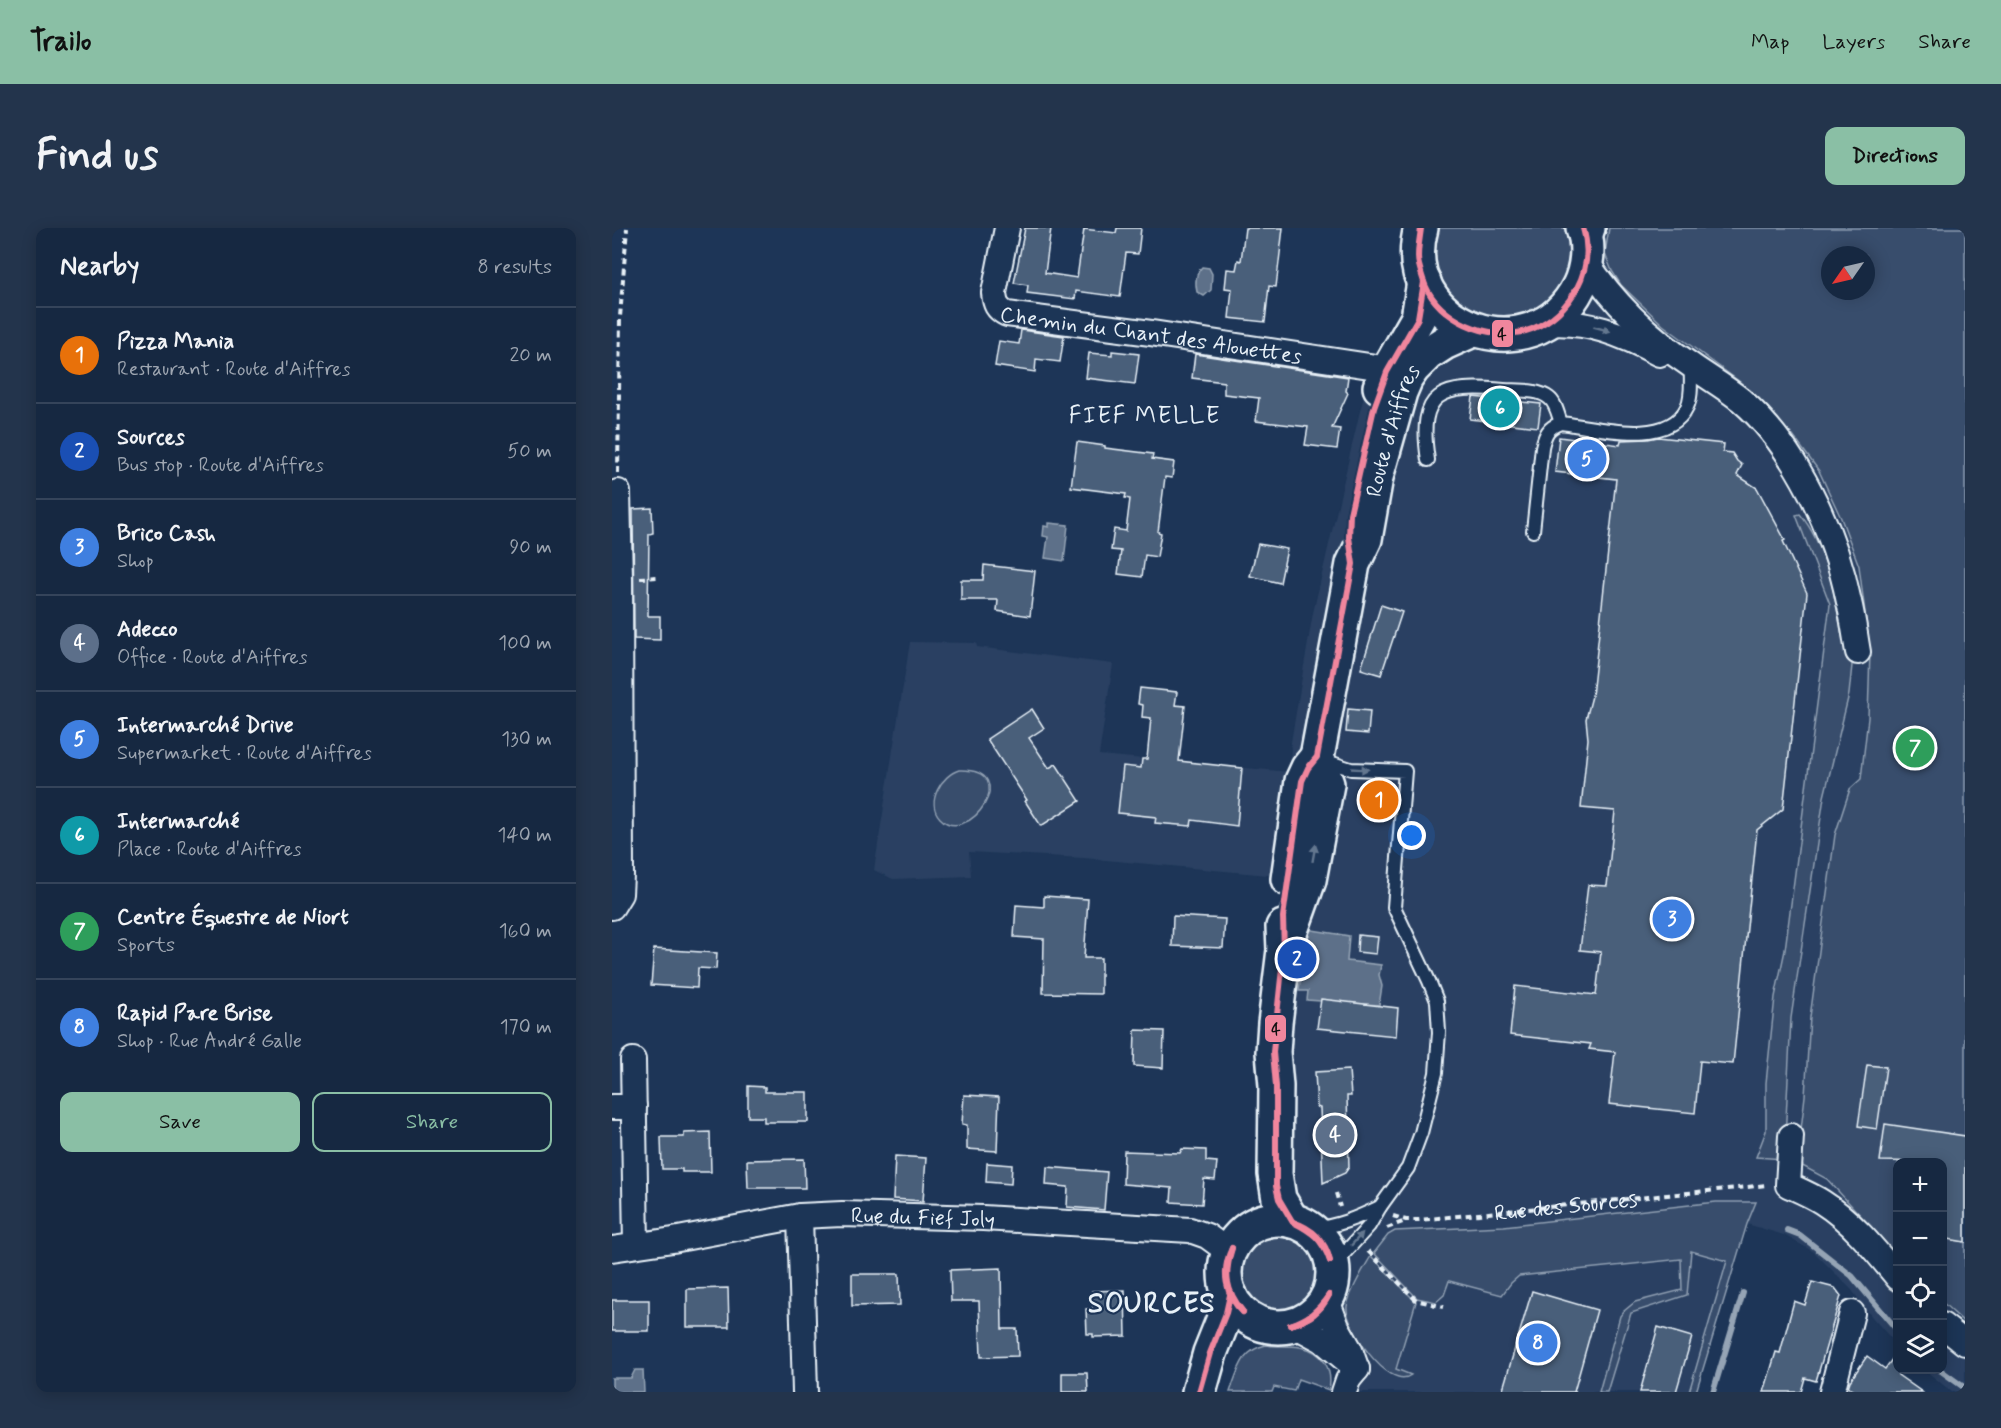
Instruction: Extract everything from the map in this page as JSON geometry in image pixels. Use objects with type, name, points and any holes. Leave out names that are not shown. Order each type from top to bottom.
[{"type":"main road","points":[[1421,228],[1418,252],[1424,282],[1443,310],[1455,321],[1473,330],[1489,334],[1508,335],[1527,332],[1545,324],[1560,312],[1573,298],[1582,280],[1586,238]]},
{"type":"main road","name":"Route d'Aiffres","points":[[1353,564],[1349,537],[1350,514],[1374,408],[1387,372],[1418,318],[1424,282]]},
{"type":"main road","name":"Route d'Aiffres","points":[[1301,1225],[1279,1199],[1276,1186],[1276,1086],[1273,1052],[1275,1023],[1284,950],[1309,880],[1327,784],[1317,758],[1353,564],[1365,539],[1376,477],[1406,378],[1427,354],[1444,343],[1473,330]]},
{"type":"main road","name":"Route d'Aiffres","points":[[1252,1227],[1257,1199],[1256,1171],[1261,1113],[1265,1082],[1273,1052]]},
{"type":"main road","points":[[1278,1219],[1301,1225],[1320,1237],[1327,1248],[1332,1259],[1330,1286],[1318,1311],[1307,1320],[1283,1328],[1259,1324],[1237,1307],[1230,1295],[1226,1282],[1229,1252],[1242,1234],[1265,1221],[1278,1219]]},
{"type":"main road","points":[[1199,1392],[1230,1295]]},
{"type":"main road","points":[[1216,1392],[1223,1367],[1233,1348],[1259,1324]]},
{"type":"street","name":"Chemin du Chant des Alouettes","points":[[1007,228],[994,293],[995,304],[1007,314],[1376,367],[1387,372]]},
{"type":"street","points":[[1586,238],[1608,293],[1625,312],[1691,366],[1743,402],[1782,445],[1797,468],[1838,558],[1849,601],[1858,652]]},
{"type":"street","points":[[1545,324],[1564,322],[1585,324],[1630,338],[1665,357],[1691,366]]},
{"type":"street","points":[[612,907],[620,894],[621,875],[618,492]]},
{"type":"street","points":[[624,1247],[623,1107],[633,1060]]},
{"type":"street","points":[[1791,1136],[1788,1185],[1821,1202],[1847,1222],[1893,1273]]},
{"type":"street","name":"Rue du Fief Joly","points":[[624,1247],[800,1216],[842,1214],[971,1218],[1190,1230],[1207,1236],[1229,1252]]},
{"type":"street","points":[[800,1216],[805,1392]]},
{"type":"street","points":[[1330,1286],[1337,1327],[1350,1350],[1357,1369]]},
{"type":"street","points":[[1832,1392],[1852,1313]]},
{"type":"street","points":[[1294,1325],[1322,1340],[1357,1369]]},
{"type":"street","points":[[1947,1329],[1965,1343]]},
{"type":"street","points":[[1344,1392],[1348,1380],[1357,1369]]},
{"type":"lane","points":[[1533,531],[1542,447],[1548,430],[1561,423],[1629,432],[1661,429],[1676,421],[1686,409],[1690,398],[1691,366]]},
{"type":"lane","points":[[1428,460],[1425,437],[1427,412],[1434,401],[1454,391],[1473,388],[1533,392],[1544,395],[1553,402],[1561,423]]},
{"type":"lane","points":[[1317,758],[1351,769],[1405,771],[1394,907],[1430,981],[1437,1001],[1439,1032],[1436,1073],[1418,1142],[1408,1168],[1369,1226],[1340,1258],[1330,1286]]},
{"type":"lane","points":[[1301,1225],[1347,1222],[1380,1207]]},
{"type":"path","points":[[618,492],[620,317],[627,228]]},
{"type":"path","name":"Rue des Sources","points":[[1380,1207],[1391,1215],[1406,1220],[1419,1220],[1610,1203],[1754,1186]]},
{"type":"path","points":[[1336,1194],[1341,1212],[1347,1222]]},
{"type":"path","points":[[1358,1239],[1416,1300],[1444,1307]]},
{"type":"shaded area","points":[[1404,228],[1965,228],[1965,1392],[1952,1392],[1930,1374],[1947,1374],[1947,1158],[1893,1158],[1893,1341],[1851,1289],[1814,1252],[1784,1235],[1747,1224],[1696,1392],[1360,1392],[1321,1358],[1308,1349],[1298,1346],[1339,1307],[1347,1290],[1350,1276],[1337,1239],[1312,1216],[1294,1206],[1286,1187],[1286,1020],[1300,878],[1084,858],[969,852],[971,876],[893,879],[874,870],[910,642],[976,643],[977,647],[1113,664],[1099,755],[1290,772],[1291,742],[1313,613],[1360,411],[1376,353],[1403,311],[1405,289],[1400,261]]},
{"type":"shaded area","points":[[1434,228],[1569,228],[1573,248],[1566,279],[1551,302],[1519,319],[1471,315],[1437,281],[1432,232]]},
{"type":"shaded area","points":[[1609,228],[1965,228],[1965,1323],[1947,1307],[1947,1158],[1893,1158],[1893,1251],[1827,1179],[1797,1163],[1805,1096],[1810,1017],[1835,835],[1850,789],[1861,779],[1868,718],[1870,651],[1859,566],[1841,518],[1819,471],[1793,436],[1740,382],[1663,325],[1621,285],[1605,254]]},
{"type":"shaded area","points":[[1202,267],[1209,268],[1212,274],[1211,290],[1204,296],[1197,292],[1196,285],[1197,276]]},
{"type":"shaded area","points":[[1800,514],[1825,561],[1835,597],[1845,651],[1851,652],[1852,665],[1849,694],[1824,797],[1791,1018],[1784,1159],[1756,1157],[1766,1131],[1766,1083],[1775,997],[1785,950],[1830,604],[1796,515]]},
{"type":"shaded area","points":[[1049,523],[1068,525],[1064,561],[1045,558],[1048,537],[1043,536],[1044,526],[1049,527]]},
{"type":"shaded area","points":[[959,770],[978,773],[987,781],[989,792],[984,804],[975,815],[964,823],[952,824],[940,818],[934,804],[937,790],[942,783]]},
{"type":"shaded area","points":[[1306,929],[1349,936],[1347,961],[1381,965],[1379,975],[1382,986],[1379,1005],[1307,1000],[1308,991],[1299,991]]},
{"type":"shaded area","points":[[1716,1202],[1756,1202],[1747,1224],[1696,1392],[1689,1392],[1727,1261],[1691,1251],[1687,1295],[1631,1313],[1607,1392],[1599,1392],[1620,1316],[1635,1302],[1682,1290],[1681,1259],[1519,1276],[1502,1295],[1449,1281],[1444,1295],[1436,1302],[1417,1298],[1374,1253],[1388,1235],[1395,1231],[1504,1226]]},
{"type":"shaded area","points":[[1281,1235],[1296,1238],[1313,1252],[1320,1274],[1317,1289],[1303,1306],[1281,1313],[1266,1310],[1249,1296],[1242,1274],[1245,1259],[1259,1242]]},
{"type":"shaded area","points":[[1371,1256],[1416,1302],[1396,1369],[1411,1375],[1402,1378],[1380,1366],[1360,1341],[1348,1315],[1347,1306],[1351,1293]]},
{"type":"shaded area","points":[[1266,1345],[1300,1347],[1315,1352],[1328,1368],[1329,1390],[1298,1379],[1294,1391],[1274,1387],[1272,1392],[1230,1392],[1242,1362],[1251,1352]]},
{"type":"shaded area","points":[[635,1370],[643,1370],[644,1392],[612,1392],[612,1378],[631,1378]]},
{"type":"building","points":[[1025,228],[1051,228],[1045,273],[1077,278],[1084,229],[1116,233],[1117,228],[1141,228],[1138,254],[1126,253],[1120,297],[1076,291],[1075,299],[1027,293],[1028,285],[1014,283]]},
{"type":"building","points":[[1245,228],[1283,228],[1276,287],[1269,286],[1265,322],[1229,318],[1232,289],[1225,288],[1227,269],[1236,270],[1238,260],[1241,261]]},
{"type":"building","points":[[1021,330],[1064,336],[1060,362],[1036,359],[1035,372],[995,366],[999,341],[1019,344]]},
{"type":"building","points":[[1112,351],[1139,354],[1135,384],[1086,378],[1089,353],[1112,355]]},
{"type":"building","points":[[1195,354],[1348,377],[1346,391],[1348,393],[1332,428],[1340,429],[1337,449],[1305,445],[1308,427],[1256,421],[1259,398],[1224,394],[1224,382],[1192,378]]},
{"type":"building","points":[[1473,397],[1541,404],[1538,427],[1470,419]]},
{"type":"building","points":[[1559,437],[1620,445],[1621,440],[1658,437],[1724,444],[1723,452],[1732,453],[1742,465],[1737,475],[1757,488],[1785,540],[1783,541],[1807,593],[1783,809],[1757,830],[1733,1064],[1700,1061],[1695,1113],[1609,1104],[1615,1052],[1589,1049],[1591,1044],[1510,1035],[1515,986],[1596,995],[1601,952],[1580,950],[1588,885],[1607,886],[1615,811],[1581,808],[1588,739],[1586,719],[1592,696],[1616,479],[1555,472]]},
{"type":"building","points":[[1077,442],[1153,454],[1152,459],[1174,462],[1172,478],[1165,477],[1157,557],[1145,555],[1142,577],[1118,574],[1121,551],[1111,550],[1114,529],[1126,531],[1130,499],[1125,498],[1126,494],[1071,487]]},
{"type":"building","points":[[652,508],[653,533],[649,534],[648,616],[660,616],[660,640],[634,639],[633,509]]},
{"type":"building","points":[[1258,544],[1287,549],[1280,583],[1250,576]]},
{"type":"building","points":[[984,565],[1035,571],[1030,616],[997,611],[998,600],[961,600],[961,580],[983,580]]},
{"type":"building","points":[[1381,605],[1402,612],[1381,675],[1361,669]]},
{"type":"building","points":[[1140,688],[1177,692],[1175,705],[1185,706],[1179,761],[1242,768],[1237,826],[1192,820],[1191,826],[1155,823],[1156,817],[1118,813],[1123,766],[1141,768],[1142,759],[1147,759],[1151,718],[1142,717],[1143,705],[1138,704]]},
{"type":"building","points":[[1032,709],[1044,728],[1029,738],[1049,768],[1056,764],[1080,801],[1041,826],[1025,801],[1027,800],[987,739]]},
{"type":"building","points":[[1348,709],[1370,711],[1368,734],[1346,732]]},
{"type":"building","points":[[1044,896],[1088,899],[1084,958],[1101,958],[1101,994],[1043,993],[1044,939],[1014,937],[1016,905],[1044,907]]},
{"type":"building","points":[[1173,916],[1225,919],[1223,948],[1172,946]]},
{"type":"building","points":[[1358,935],[1378,937],[1376,954],[1357,952]]},
{"type":"building","points":[[654,949],[717,953],[716,969],[698,968],[697,988],[651,985]]},
{"type":"building","points":[[1321,999],[1398,1008],[1396,1036],[1317,1028]]},
{"type":"building","points":[[1135,1030],[1164,1031],[1163,1068],[1134,1066]]},
{"type":"building","points":[[1867,1065],[1886,1067],[1877,1129],[1858,1126]]},
{"type":"building","points":[[1349,1070],[1351,1096],[1347,1096],[1349,1167],[1345,1173],[1323,1183],[1320,1108],[1317,1107],[1315,1072]]},
{"type":"building","points":[[748,1086],[765,1087],[765,1092],[808,1092],[808,1122],[764,1122],[764,1117],[748,1117]]},
{"type":"building","points":[[964,1095],[999,1097],[997,1151],[967,1149],[967,1125],[962,1124]]},
{"type":"building","points":[[1885,1124],[1965,1136],[1965,1242],[1947,1239],[1947,1158],[1893,1158],[1893,1161],[1880,1161]]},
{"type":"building","points":[[710,1132],[711,1172],[662,1169],[661,1137],[684,1137],[684,1133]]},
{"type":"building","points":[[1182,1149],[1206,1150],[1206,1161],[1217,1162],[1215,1180],[1204,1179],[1202,1204],[1171,1202],[1172,1188],[1123,1184],[1124,1151],[1180,1153]]},
{"type":"building","points":[[895,1156],[926,1158],[923,1201],[893,1199]]},
{"type":"building","points":[[804,1159],[805,1188],[748,1188],[747,1160]]},
{"type":"building","points":[[987,1163],[1012,1165],[1011,1184],[986,1182]]},
{"type":"building","points":[[1047,1167],[1107,1172],[1104,1210],[1067,1207],[1068,1187],[1046,1185]]},
{"type":"building","points":[[1001,1268],[1002,1329],[1017,1329],[1018,1356],[981,1357],[979,1301],[951,1301],[950,1270]]},
{"type":"building","points":[[852,1274],[899,1274],[900,1305],[852,1306]]},
{"type":"building","points":[[1812,1282],[1835,1288],[1841,1296],[1816,1381],[1805,1378],[1801,1392],[1764,1392],[1776,1352],[1780,1353],[1794,1301],[1805,1305]]},
{"type":"building","points":[[728,1288],[729,1327],[687,1327],[687,1289]]},
{"type":"building","points":[[1125,1290],[1126,1336],[1093,1337],[1093,1334],[1087,1334],[1086,1309],[1093,1309],[1092,1291]]},
{"type":"building","points":[[1532,1291],[1597,1310],[1574,1392],[1502,1392]]},
{"type":"building","points":[[612,1300],[649,1300],[649,1331],[612,1331]]},
{"type":"building","points":[[1658,1327],[1692,1337],[1676,1392],[1640,1392]]},
{"type":"building","points":[[1867,1356],[1885,1369],[1893,1358],[1893,1374],[1898,1374],[1922,1392],[1856,1392],[1848,1387]]},
{"type":"building","points":[[1062,1373],[1087,1373],[1088,1392],[1062,1392]]},
{"type":"waterway","points":[[1787,1230],[1800,1235],[1852,1276],[1893,1325]]},
{"type":"waterway","points":[[1713,1392],[1743,1293]]},
{"type":"waterway","points":[[1946,1374],[1965,1388]]},
{"type":"transit line","name":"4","points":[[1421,228],[1418,261],[1427,288],[1436,303],[1447,313],[1474,328],[1504,334],[1518,333],[1546,322],[1569,301],[1583,274],[1586,259],[1583,228]]},
{"type":"transit line","name":"4","points":[[1292,1221],[1279,1199],[1276,1186],[1276,1086],[1273,1052],[1284,950],[1283,917],[1302,781],[1308,768],[1317,757],[1353,564],[1349,537],[1350,514],[1374,408],[1387,372],[1418,318],[1424,282]]},
{"type":"transit line","name":"4","points":[[1293,1222],[1306,1228],[1322,1241],[1330,1261]]},
{"type":"transit line","name":"4","points":[[1293,1222],[1316,1237],[1324,1247],[1330,1261]]},
{"type":"transit line","name":"4","points":[[1232,1248],[1227,1274],[1228,1282],[1243,1312]]},
{"type":"transit line","name":"4","points":[[1232,1248],[1227,1265],[1227,1282],[1232,1298],[1243,1312]]},
{"type":"transit line","name":"4","points":[[1199,1392],[1230,1295]]},
{"type":"transit line","name":"4","points":[[1290,1325],[1312,1314],[1329,1295]]},
{"type":"transit line","name":"4","points":[[1290,1325],[1313,1315],[1329,1295]]},
{"type":"place","name":"Intermarché","points":[[1500,408]]},
{"type":"place","name":"Intermarché Drive","points":[[1587,459]]},
{"type":"place","name":"Centre Équestre de Niort","points":[[1915,748]]},
{"type":"place","name":"Pizza Mania","points":[[1379,800]]},
{"type":"place","name":"Brico Cash","points":[[1672,919]]},
{"type":"place","name":"Sources","points":[[1297,959]]},
{"type":"place","name":"Adecco","points":[[1335,1135]]},
{"type":"place","name":"Rapid Pare Brise","points":[[1538,1343]]},
{"type":"district","name":"FIEF MELLE","points":[[1145,415]]},
{"type":"district","name":"SOURCES","points":[[1152,1302]]}]
